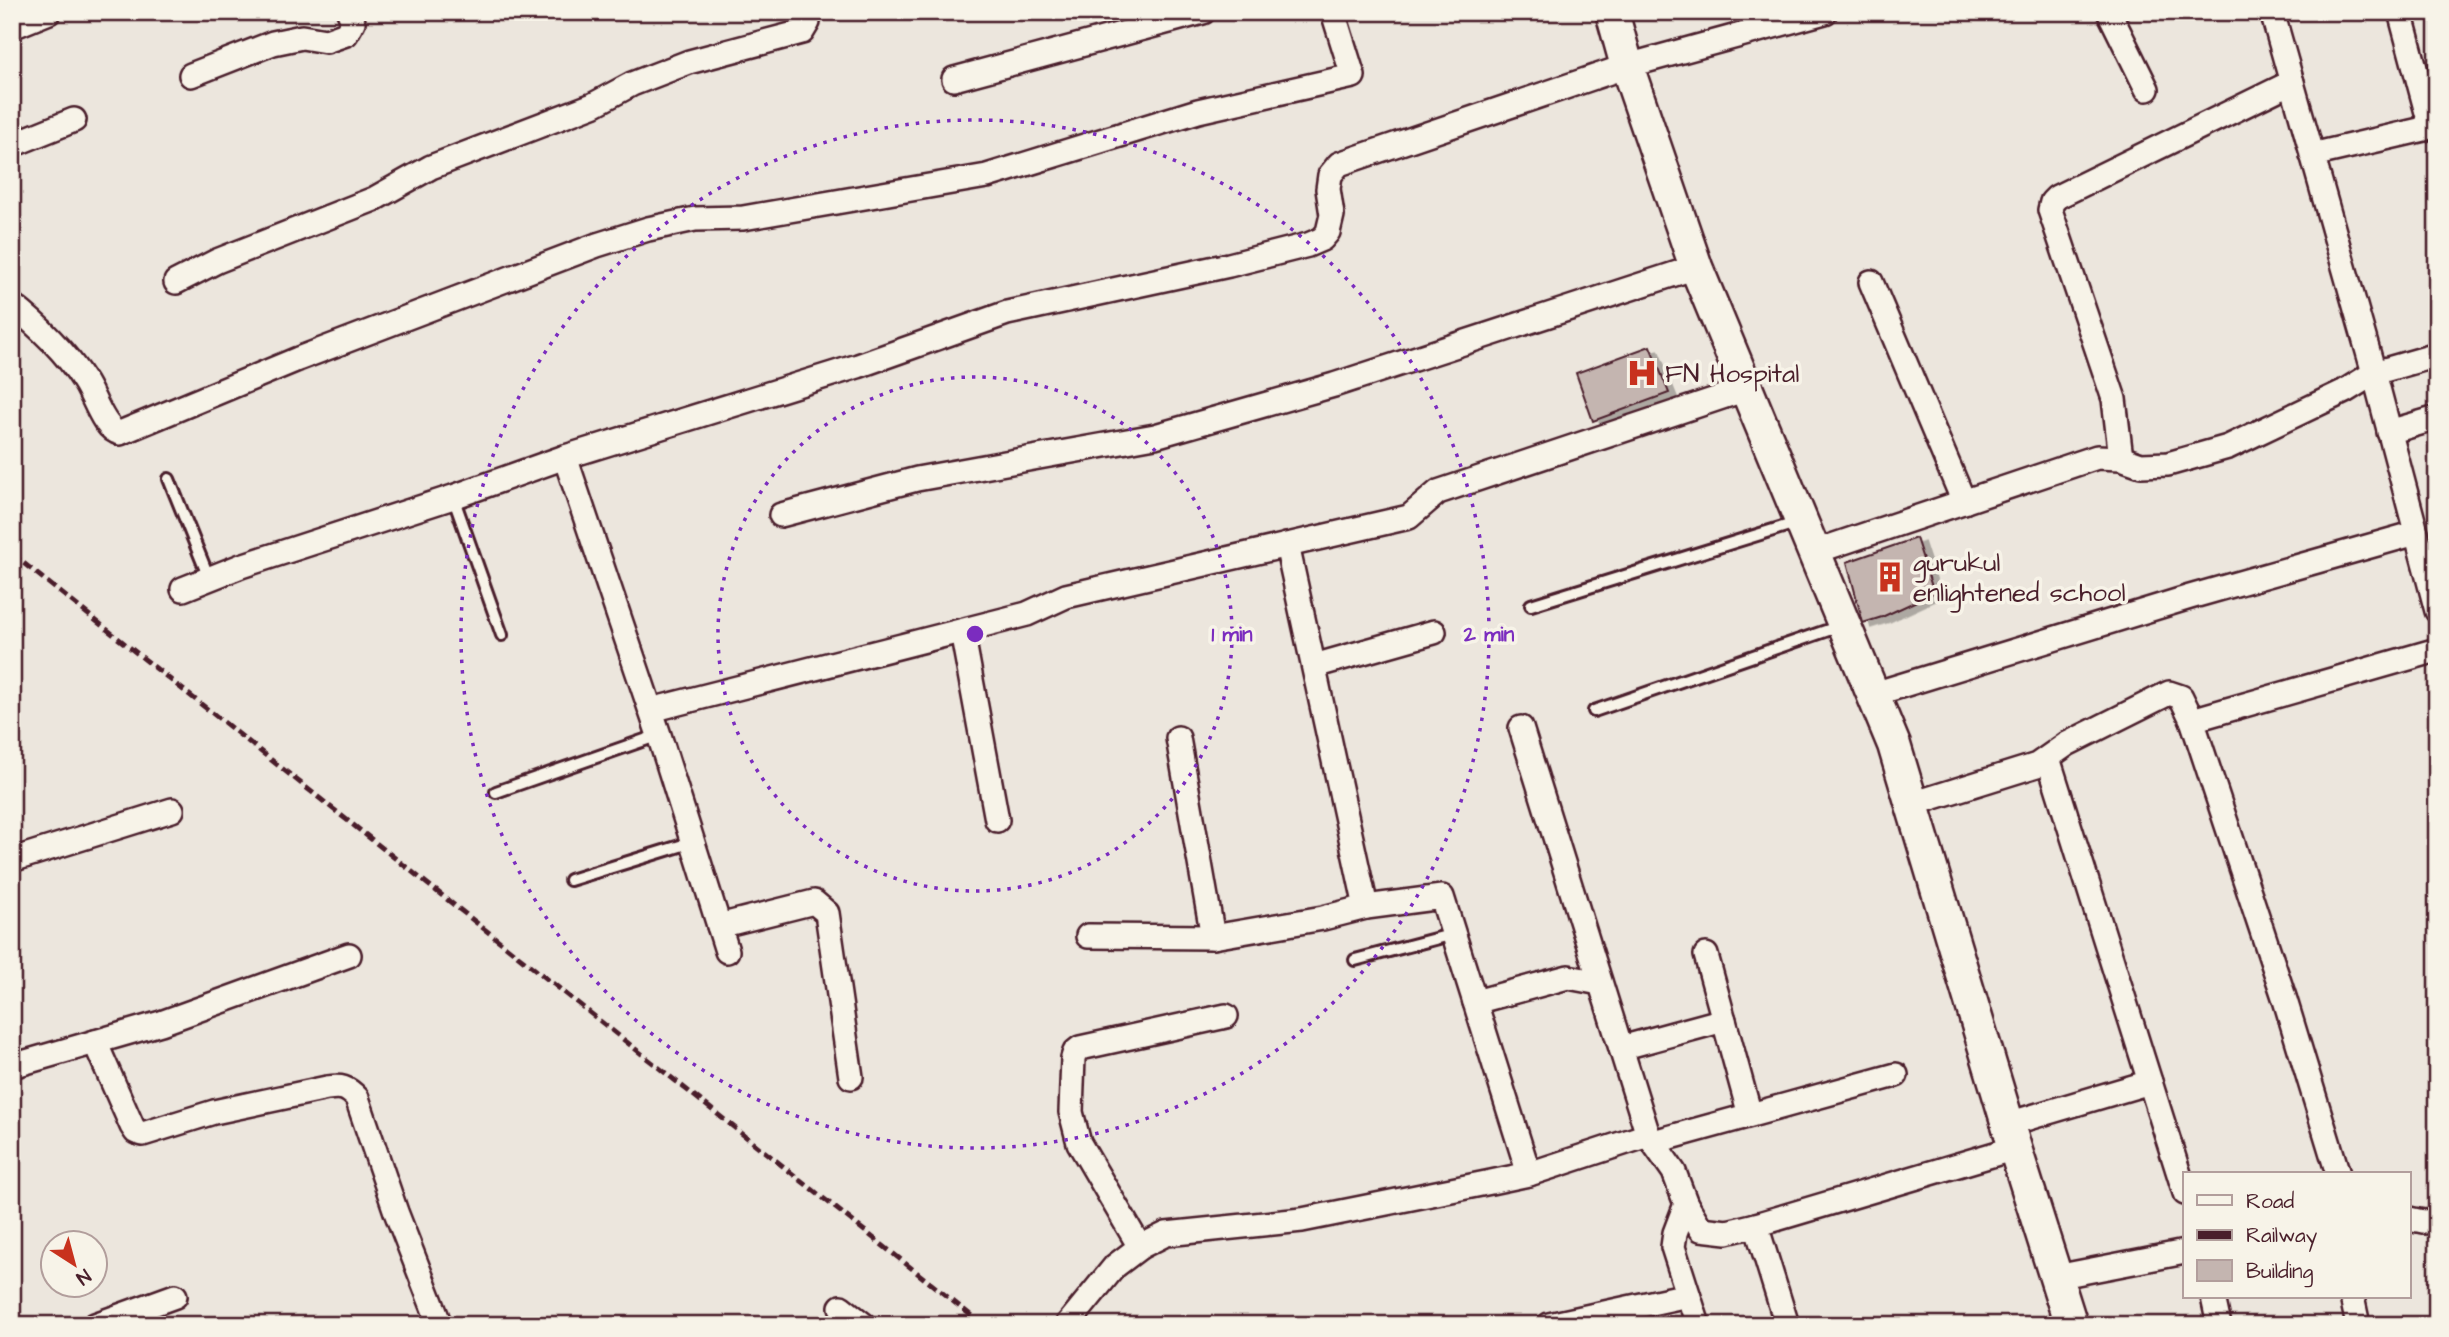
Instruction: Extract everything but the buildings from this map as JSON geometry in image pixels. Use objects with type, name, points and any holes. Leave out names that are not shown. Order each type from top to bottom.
[{"type":"street","points":[[12,27],[49,12]]},
{"type":"street","points":[[191,75],[273,43],[302,37],[326,41],[346,34],[353,22],[349,12]]},
{"type":"street","points":[[176,282],[218,261],[374,199],[431,167],[593,105],[632,84],[689,62],[802,32],[808,22],[806,12]]},
{"type":"street","points":[[954,79],[1203,12]]},
{"type":"street","points":[[12,305],[26,316],[68,361],[84,380],[110,429],[120,433],[298,359],[597,245],[648,229],[695,219],[743,218],[987,176],[1198,111],[1353,76],[1333,12]]},
{"type":"street","points":[[1612,12],[1627,66],[1696,267],[1894,745],[2065,1311],[2183,1253]]},
{"type":"street","points":[[183,589],[241,566],[453,497],[565,457],[858,366],[1007,313],[1308,245],[1322,239],[1328,232],[1332,215],[1330,175],[1339,164],[1627,66],[1825,12]]},
{"type":"street","points":[[2109,12],[2147,89]]},
{"type":"street","points":[[2272,12],[2374,373],[2416,533],[2432,573],[2437,611]]},
{"type":"street","points":[[2312,155],[2424,129],[2429,125],[2400,12]]},
{"type":"street","points":[[2122,458],[2114,399],[2050,210],[2052,202],[2057,197],[2291,82]]},
{"type":"street","points":[[12,145],[74,120]]},
{"type":"street","points":[[780,515],[917,479],[1155,436],[1344,382],[1696,267]]},
{"type":"street","points":[[1871,282],[1964,502]]},
{"type":"street","points":[[1814,552],[2097,457],[2122,458],[2141,465],[2168,464],[2228,447],[2345,391],[2374,373],[2437,355]]},
{"type":"street","points":[[651,710],[1027,614],[1066,596],[1409,517],[1438,492],[1746,389]]},
{"type":"street","points":[[2389,432],[2437,418]]},
{"type":"street","points":[[565,457],[651,710],[727,951]]},
{"type":"street","points":[[1874,694],[2190,597],[2416,533]]},
{"type":"street","points":[[1287,545],[1366,907]]},
{"type":"street","points":[[962,631],[997,820]]},
{"type":"street","points":[[1314,666],[1434,632]]},
{"type":"street","points":[[2192,720],[2437,650]]},
{"type":"street","points":[[1912,804],[2037,765],[2067,744],[2169,693],[2182,697],[2285,1000],[2337,1172]]},
{"type":"street","points":[[1521,728],[1651,1138],[1674,1172],[1686,1204],[1701,1229],[1727,1231],[1755,1226],[2011,1136],[2150,1082]]},
{"type":"street","points":[[1178,738],[1213,937]]},
{"type":"street","points":[[2048,758],[2183,1187]]},
{"type":"street","points":[[12,860],[172,810]]},
{"type":"street","points":[[1088,936],[1213,937],[1322,918],[1366,907],[1442,897],[1529,1174]]},
{"type":"street","points":[[719,926],[814,902],[821,906],[827,913],[851,1077]]},
{"type":"street","points":[[12,1066],[161,1023],[349,955]]},
{"type":"street","points":[[1706,956],[1750,1115]]},
{"type":"street","points":[[1475,1002],[1568,977],[1601,983]]},
{"type":"street","points":[[1140,1247],[1079,1143],[1071,1112],[1073,1058],[1080,1048],[1226,1016]]},
{"type":"street","points":[[1621,1048],[1724,1020]]},
{"type":"street","points":[[95,1042],[132,1126],[136,1132],[143,1134],[214,1112],[314,1090],[341,1086],[351,1090],[357,1098],[439,1325]]},
{"type":"street","points":[[1067,1325],[1115,1266],[1140,1247],[1166,1234],[1301,1220],[1529,1174],[1651,1138],[1750,1115],[1896,1075]]},
{"type":"street","points":[[1491,1181],[1520,1147]]},
{"type":"street","points":[[1686,1204],[1673,1239],[1673,1247],[1698,1325]]},
{"type":"street","points":[[2410,1219],[2437,1221]]},
{"type":"street","points":[[1755,1226],[1787,1325]]},
{"type":"street","points":[[95,1325],[175,1296]]},
{"type":"street","points":[[1549,1325],[1688,1296]]},
{"type":"street","points":[[2213,1298],[2219,1325]]},
{"type":"street","points":[[2352,1298],[2358,1325]]},
{"type":"street","points":[[841,1307],[864,1325]]},
{"type":"lane","points":[[169,479],[209,578]]},
{"type":"lane","points":[[453,497],[502,635]]},
{"type":"lane","points":[[1531,605],[1801,522]]},
{"type":"lane","points":[[1594,711],[1845,624]]},
{"type":"lane","points":[[496,792],[659,735]]},
{"type":"lane","points":[[570,880],[693,842]]},
{"type":"lane","points":[[1354,960],[1454,934]]},
{"type":"railway","points":[[12,554],[983,1325]]},
{"type":"place","name":"FN Hospital","points":[[1642,373]]},
{"type":"place","name":"gurukul enlightened school","points":[[1890,577]]}]
